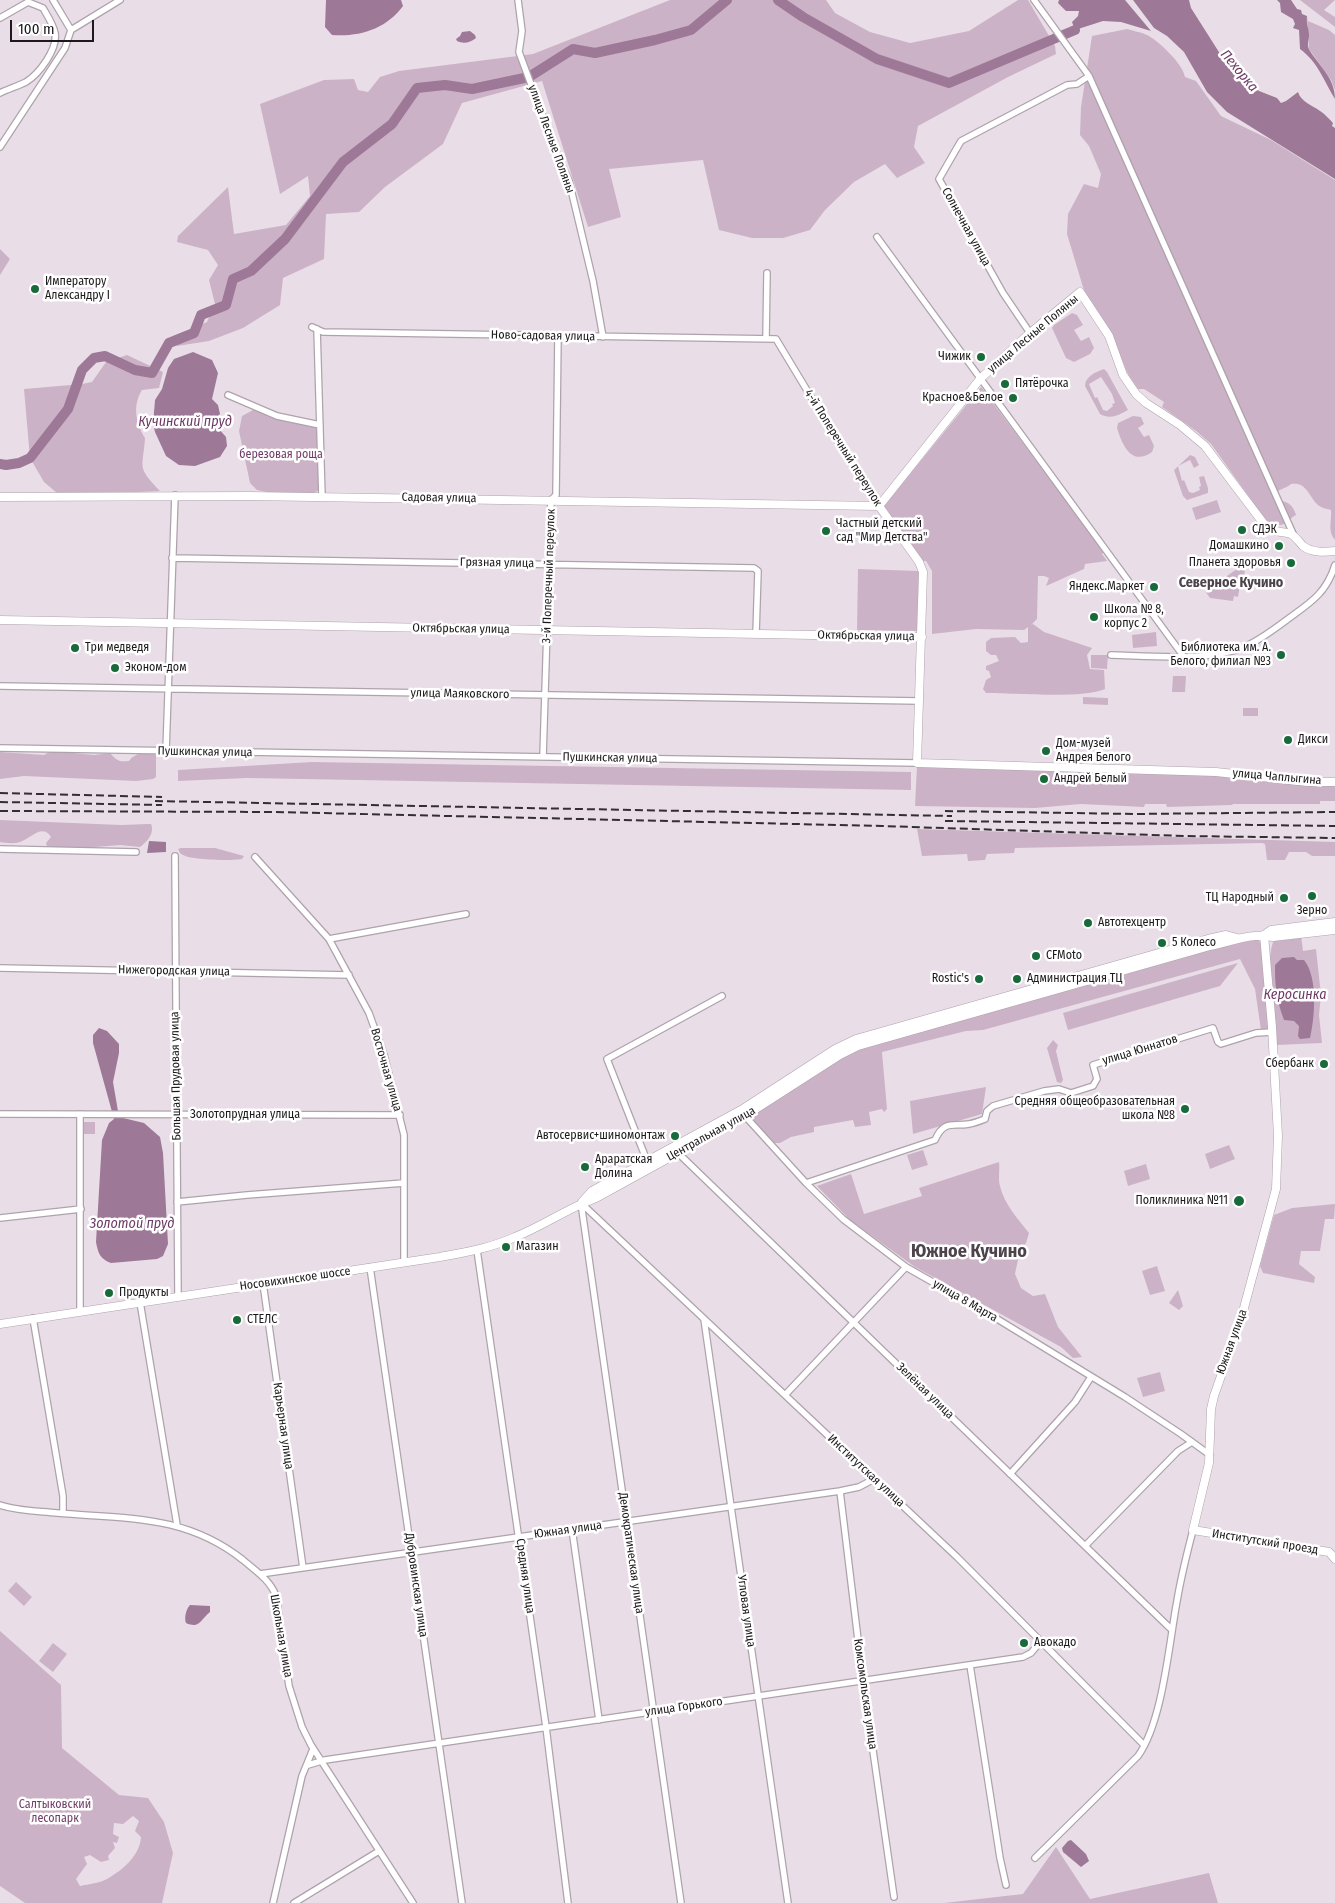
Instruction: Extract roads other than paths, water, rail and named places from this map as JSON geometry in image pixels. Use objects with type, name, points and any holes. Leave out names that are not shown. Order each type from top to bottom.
[{"type":"street","points":[[53,0],[70,30]]},
{"type":"street","points":[[0,147],[65,48],[70,30],[120,0]]},
{"type":"street","name":"улица Лесные Поляны","points":[[518,0],[522,31],[520,52],[569,181],[593,281],[603,337]]},
{"type":"street","points":[[1034,0],[1089,76],[1294,536]]},
{"type":"street","points":[[0,18],[30,1],[43,8],[55,32],[52,51],[36,74],[25,82],[0,93]]},
{"type":"street","name":"Солнечная улица","points":[[1030,333],[1003,293],[939,179],[961,140],[1067,85],[1077,84],[1089,76]]},
{"type":"street","points":[[876,237],[1184,657]]},
{"type":"street","points":[[766,339],[767,273]]},
{"type":"street","name":"улица Лесные Поляны","points":[[879,506],[980,380],[1030,333],[1080,292],[1109,336],[1123,375],[1136,394],[1205,446],[1267,528],[1294,536],[1310,549],[1323,552],[1335,551]]},
{"type":"street","name":"Ново-садовая улица","points":[[320,425],[315,328],[323,332],[776,339]]},
{"type":"street","name":"3-й Поперечный переулок","points":[[543,757],[551,500],[556,495],[558,336]]},
{"type":"street","name":"4-й Поперечный переулок","points":[[776,339],[869,494],[922,567],[922,637],[917,763]]},
{"type":"street","points":[[228,395],[277,416],[320,425],[322,497]]},
{"type":"street","points":[[166,751],[175,495]]},
{"type":"street","name":"Садовая улица","points":[[0,497],[175,495],[879,506]]},
{"type":"street","name":"Грязная улица","points":[[172,558],[754,568],[758,571],[756,634]]},
{"type":"street","points":[[1111,655],[1184,657],[1244,647],[1268,633],[1322,592],[1330,580],[1335,565]]},
{"type":"street","name":"Октябрьская улица","points":[[0,620],[922,637]]},
{"type":"street","name":"улица Маяковского","points":[[0,686],[919,701]]},
{"type":"street","name":"Пушкинская улица","points":[[0,748],[917,763],[1220,772]]},
{"type":"street","name":"улица Чаплыгина","points":[[1220,772],[1308,782],[1335,782]]},
{"type":"street","points":[[0,849],[136,852]]},
{"type":"street","name":"Большая Прудовая улица","points":[[175,856],[178,1296]]},
{"type":"street","name":"Восточная улица","points":[[255,857],[329,939],[369,1013],[384,1055],[404,1135],[404,1262]]},
{"type":"street","points":[[329,939],[466,914]]},
{"type":"street","name":"Центральная улица","points":[[1264,935],[1271,930],[1335,922]]},
{"type":"street","name":"Центральная улица","points":[[581,1203],[592,1192],[741,1110],[847,1043],[1237,938],[1264,935],[1273,937],[1335,930]]},
{"type":"street","name":"Южная улица","points":[[1035,1858],[1138,1756],[1154,1724],[1177,1601],[1206,1480],[1210,1455],[1211,1409],[1241,1319],[1276,1189],[1278,1136],[1264,935]]},
{"type":"street","name":"Нижегородская улица","points":[[0,968],[349,975]]},
{"type":"street","name":"Центральная улица","points":[[581,1203],[596,1198],[745,1116],[840,1055],[858,1046],[1084,978]]},
{"type":"street","points":[[647,1161],[607,1060],[722,996]]},
{"type":"street","name":"улица Юннатов","points":[[806,1183],[935,1140],[941,1131],[955,1123],[966,1125],[985,1119],[987,1111],[993,1106],[1059,1089],[1071,1093],[1093,1086],[1098,1079],[1093,1064],[1213,1028],[1218,1042],[1221,1044],[1256,1034],[1272,1032]]},
{"type":"street","name":"Золотопрудная улица","points":[[0,1114],[400,1115]]},
{"type":"street","points":[[80,1114],[80,1311]]},
{"type":"street","name":"улица 8 Марта","points":[[745,1116],[806,1183],[843,1219],[906,1267],[994,1317],[1125,1396],[1210,1455]]},
{"type":"street","name":"Зелёная улица","points":[[678,1152],[1172,1630]]},
{"type":"street","points":[[177,1202],[404,1183]]},
{"type":"street","name":"Носовихинское шоссе","points":[[0,1324],[477,1250],[514,1238],[581,1203]]},
{"type":"street","name":"Институтская улица","points":[[581,1203],[957,1557],[1144,1745]]},
{"type":"street","name":"Демократическая улица","points":[[581,1203],[681,1903]]},
{"type":"street","points":[[0,1218],[81,1209]]},
{"type":"street","name":"Средняя улица","points":[[477,1250],[546,1727],[568,1903]]},
{"type":"street","points":[[785,1395],[906,1267]]},
{"type":"street","name":"Дубровинская улица","points":[[370,1268],[462,1903]]},
{"type":"street","name":"Карьерная улица","points":[[263,1284],[303,1568]]},
{"type":"street","points":[[140,1302],[177,1525]]},
{"type":"street","points":[[33,1318],[63,1496],[63,1513]]},
{"type":"street","name":"Угловая улица","points":[[704,1319],[788,1903]]},
{"type":"street","points":[[1010,1474],[1075,1402],[1091,1377]]},
{"type":"street","points":[[1085,1546],[1178,1451],[1192,1442]]},
{"type":"street","name":"Южная улица","points":[[260,1574],[840,1490],[859,1487],[874,1479]]},
{"type":"street","name":"Комсомольская улица","points":[[840,1490],[863,1681],[894,1897]]},
{"type":"street","name":"Школьная улица","points":[[0,1505],[21,1510],[143,1520],[177,1525],[214,1540],[260,1574],[272,1587],[276,1596],[289,1686],[302,1727],[313,1749],[413,1903]]},
{"type":"street","points":[[572,1529],[598,1720]]},
{"type":"street","name":"Институтский проезд","points":[[1193,1530],[1329,1552],[1335,1559]]},
{"type":"street","name":"улица Горького","points":[[308,1765],[321,1761],[439,1743],[1023,1657],[1031,1653],[1041,1641]]},
{"type":"street","points":[[970,1665],[1000,1858],[1006,1885]]},
{"type":"street","points":[[273,1903],[302,1776],[313,1749]]},
{"type":"street","points":[[294,1903],[379,1851]]},
{"type":"water","points":[[326,0],[401,0],[403,6],[389,21],[372,30],[353,35],[332,35],[325,27]]},
{"type":"water","points":[[1059,0],[1125,0],[1151,31],[1121,22],[1103,21],[1075,30],[1072,22],[1078,16],[1079,11],[1066,11],[1058,3]]},
{"type":"water","points":[[1133,0],[1189,0],[1191,8],[1224,60],[1259,91],[1277,98],[1281,103],[1298,92],[1304,101],[1325,115],[1335,128],[1335,179],[1227,112],[1207,92],[1184,52],[1167,36],[1154,28]]},
{"type":"water","points":[[1277,0],[1291,0],[1297,9],[1301,10],[1302,14],[1307,16],[1309,49],[1330,79],[1335,99],[1312,60],[1300,49],[1299,30],[1293,28],[1295,24],[1293,19],[1281,12],[1280,3]]},
{"type":"water","points":[[470,31],[476,38],[466,42],[457,41],[456,39],[462,32]]},
{"type":"water","name":"Кучинский пруд","points":[[193,352],[212,360],[218,373],[212,399],[218,405],[220,414],[216,418],[219,429],[226,437],[227,446],[220,457],[195,466],[179,465],[166,456],[153,424],[155,400],[162,389],[168,368],[174,359]]},
{"type":"water","points":[[149,841],[166,842],[166,852],[147,853]]},
{"type":"water","name":"Керосинка","points":[[1294,957],[1297,960],[1304,960],[1312,976],[1314,1009],[1310,1038],[1300,1039],[1298,1036],[1299,1026],[1294,1021],[1284,1020],[1278,999],[1275,965],[1282,958]]},
{"type":"water","name":"Золотой пруд","points":[[99,1028],[107,1031],[119,1044],[113,1082],[119,1117],[144,1123],[160,1137],[163,1153],[168,1244],[163,1256],[157,1259],[111,1263],[102,1257],[97,1246],[102,1140],[109,1123],[114,1119],[93,1043],[93,1035]]},
{"type":"water","points":[[190,1605],[210,1606],[210,1612],[200,1623],[191,1625],[186,1623],[185,1619]]},
{"type":"water","points":[[1071,1840],[1086,1854],[1089,1861],[1081,1867],[1063,1852],[1062,1848]]},
{"type":"waterway","points":[[0,464],[19,463],[30,458],[68,409],[82,370],[94,358],[105,356],[135,370],[152,373],[169,343],[194,333],[201,315],[226,305],[233,279],[251,271],[285,239],[343,162],[392,124],[417,88],[445,85],[472,89],[529,77],[573,49],[595,53],[691,30],[727,0]]},
{"type":"waterway","points":[[778,0],[803,17],[877,59],[949,83],[1075,30]]},
{"type":"railway","points":[[0,793],[162,797]]},
{"type":"railway","points":[[155,801],[952,816]]},
{"type":"railway","points":[[0,802],[162,805]]},
{"type":"railway","points":[[0,811],[276,812],[882,826],[1184,836],[1335,838]]},
{"type":"railway","points":[[945,811],[1134,814],[1335,812]]},
{"type":"railway","points":[[945,821],[1335,826]]},
{"type":"place","name":"Императору Александру I","points":[[35,289]]},
{"type":"place","name":"Чижик","points":[[981,357]]},
{"type":"place","name":"Пятёрочка","points":[[1005,384]]},
{"type":"place","name":"Красное&Белое","points":[[1013,398]]},
{"type":"place","name":"СДЭК","points":[[1242,530]]},
{"type":"place","name":"Частный детский сад \"Мир Детства\"","points":[[826,531]]},
{"type":"place","name":"Домашкино","points":[[1279,546]]},
{"type":"place","name":"Планета здоровья","points":[[1291,563]]},
{"type":"place","name":"Яндекс.Маркет","points":[[1154,587]]},
{"type":"place","name":"Школа № 8, корпус 2","points":[[1094,617]]},
{"type":"place","name":"Три медведя","points":[[75,648]]},
{"type":"place","name":"Библиотека им. А. Белого, филиал №3","points":[[1281,655]]},
{"type":"place","name":"Эконом-дом","points":[[115,668]]},
{"type":"place","name":"Дикси","points":[[1288,740]]},
{"type":"place","name":"Дом-музей Андрея Белого","points":[[1046,751]]},
{"type":"place","name":"Андрей Белый","points":[[1044,779]]},
{"type":"place","name":"Зерно","points":[[1312,896]]},
{"type":"place","name":"ТЦ Народный","points":[[1284,898]]},
{"type":"place","name":"Автотехцентр","points":[[1088,923]]},
{"type":"place","name":"5 Колесо","points":[[1162,943]]},
{"type":"place","name":"CFMoto","points":[[1036,956]]},
{"type":"place","name":"Rostic's","points":[[979,979]]},
{"type":"place","name":"Администрация ТЦ","points":[[1017,979]]},
{"type":"place","name":"Сбербанк","points":[[1324,1064]]},
{"type":"place","name":"Средняя общеобразовательная школа №8","points":[[1185,1109]]},
{"type":"place","name":"Автосервис+шиномонтаж","points":[[675,1136]]},
{"type":"place","name":"Араратская Долина","points":[[585,1167]]},
{"type":"place","name":"Поликлиника №11","points":[[1239,1201]]},
{"type":"place","name":"Магазин","points":[[506,1247]]},
{"type":"place","name":"Продукты","points":[[109,1293]]},
{"type":"place","name":"СТЕЛС","points":[[237,1320]]},
{"type":"place","name":"Авокадо","points":[[1024,1643]]},
{"type":"district","name":"Северное Кучино","points":[[1231,583]]},
{"type":"district","name":"Южное Кучино","points":[[969,1252]]},
{"type":"water label","name":"Пехорка","points":[[1239,71]]},
{"type":"park label","name":"березовая роща","points":[[281,455]]},
{"type":"park label","name":"Салтыковский лесопарк","points":[[55,1812]]}]
